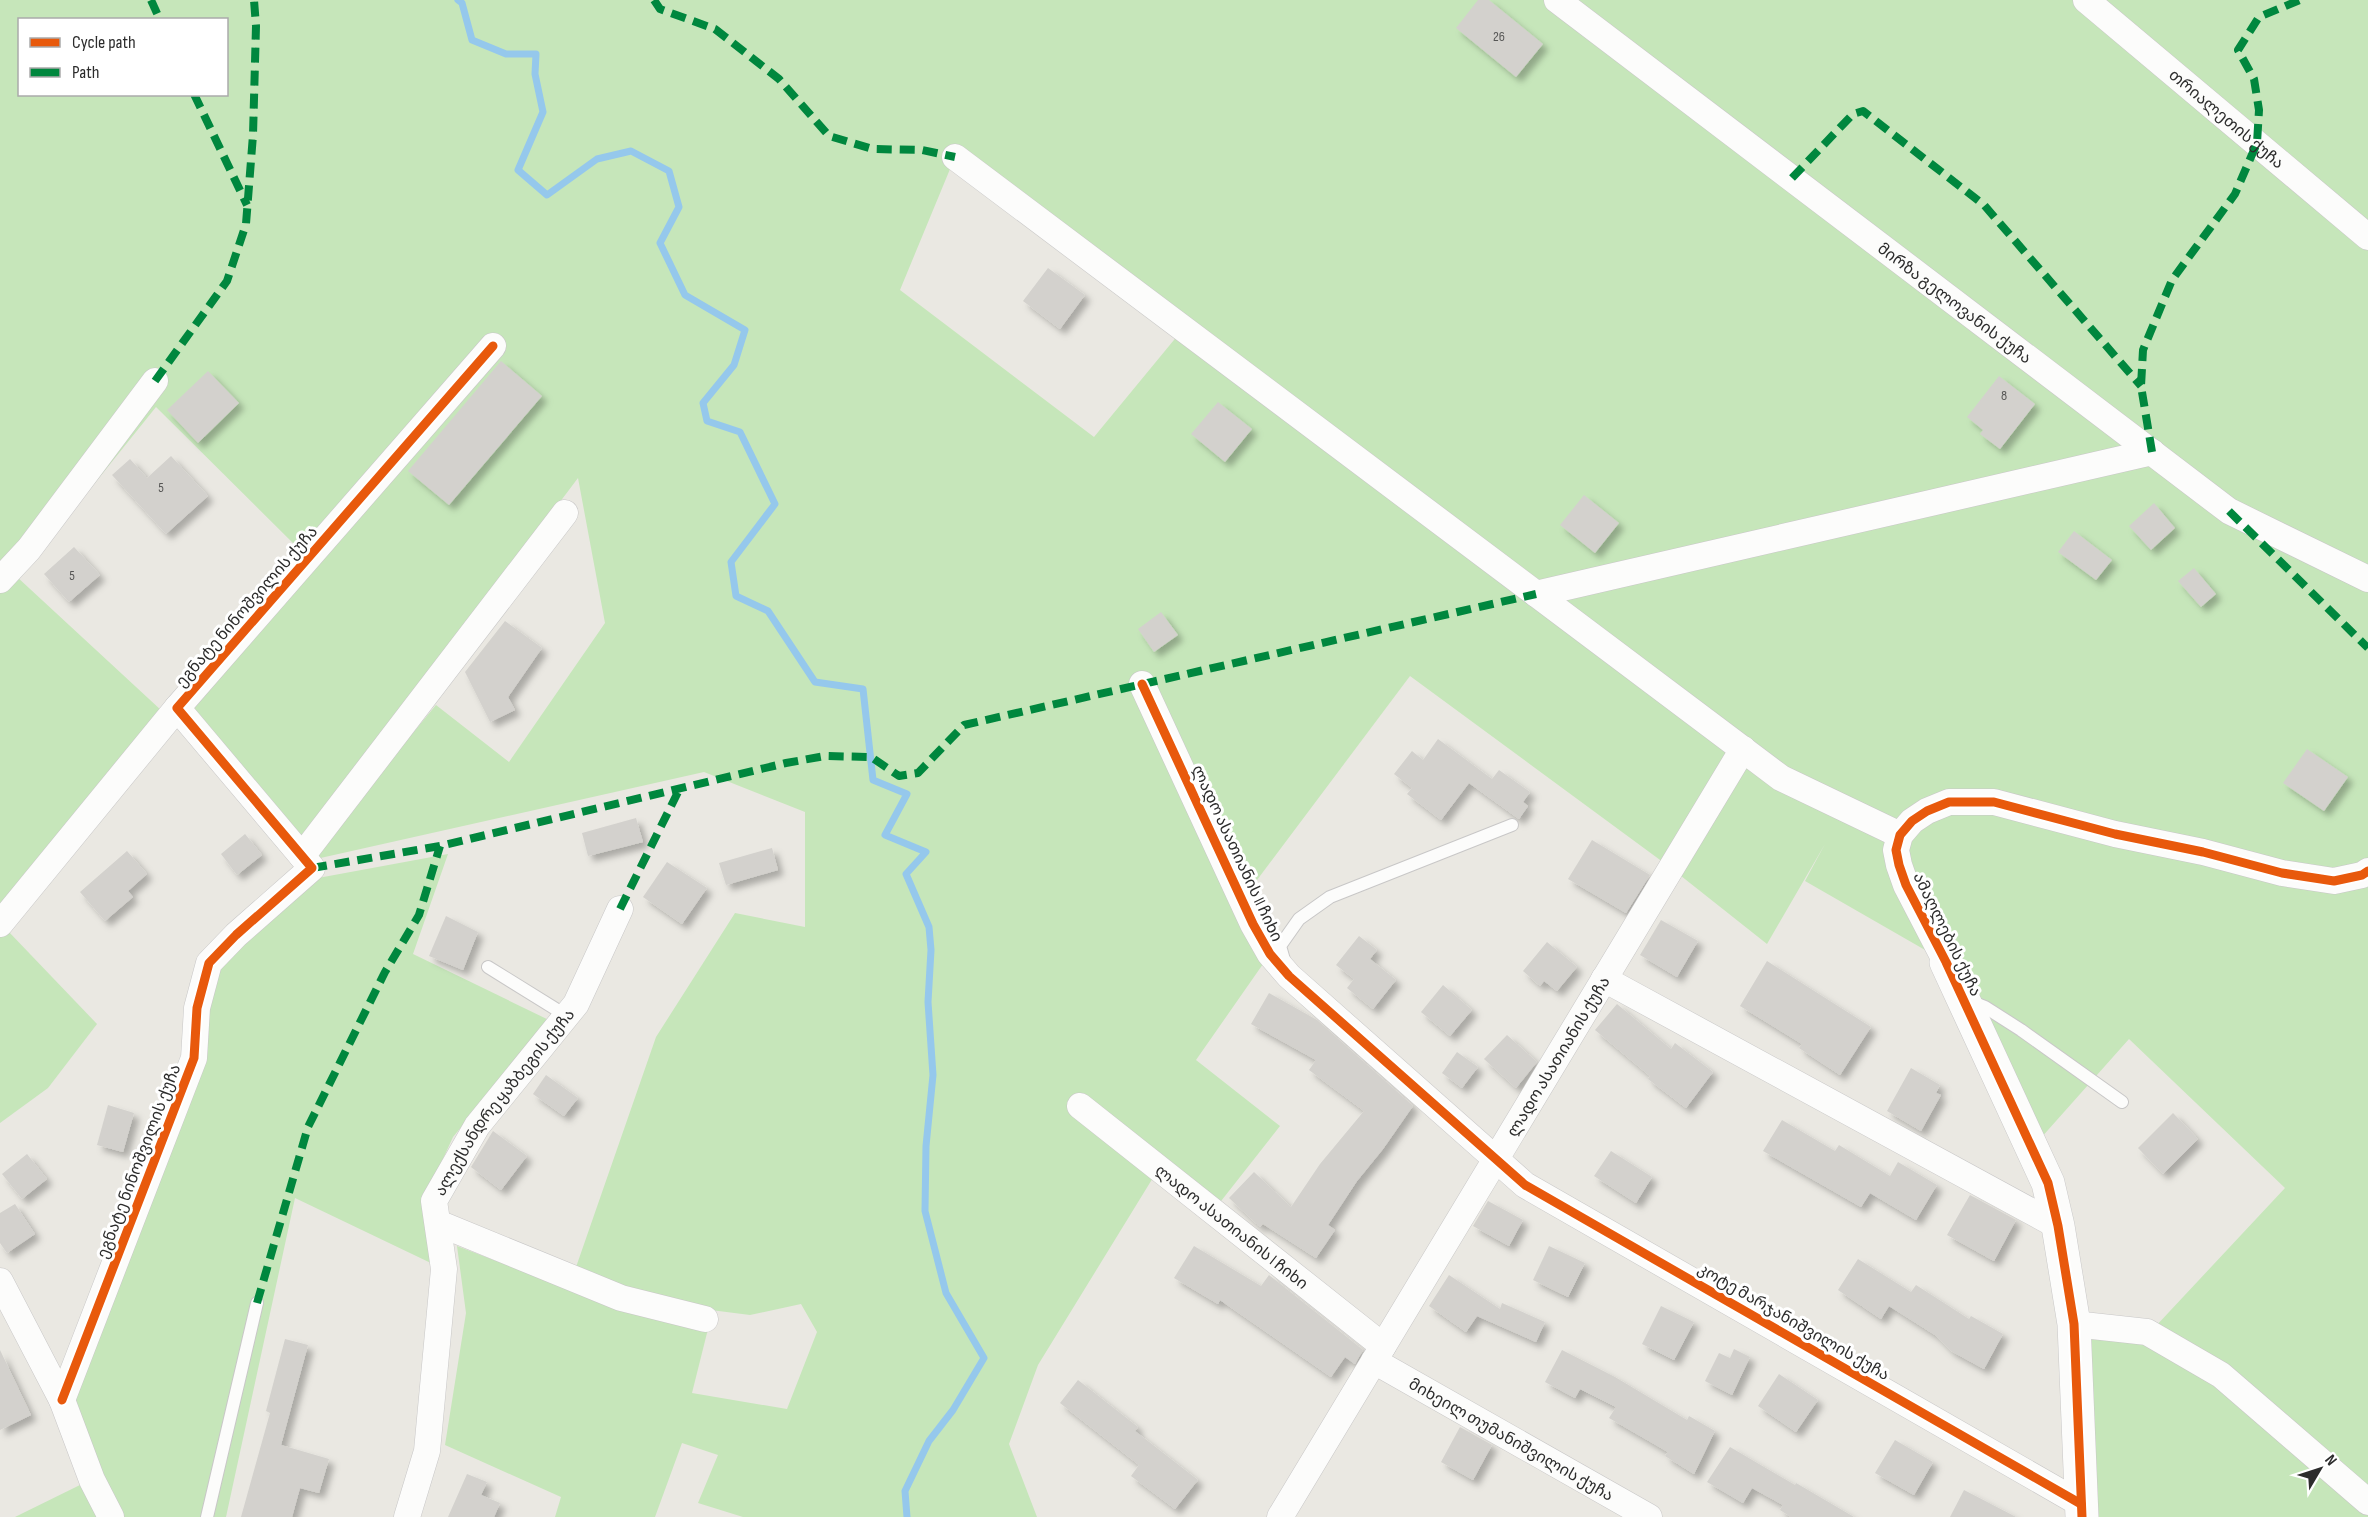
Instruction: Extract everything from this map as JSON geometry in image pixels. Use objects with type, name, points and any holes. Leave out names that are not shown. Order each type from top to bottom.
[{"type":"street","name":"მირზა გელოვანის ქუჩა","points":[[1557,0],[2229,511],[2368,579]]},
{"type":"street","name":"თრიალეთის ქუჩა","points":[[2086,0],[2368,237]]},
{"type":"street","points":[[955,157],[1781,778],[1900,835],[1912,821],[1927,811],[1949,802],[1994,802],[2115,834],[2203,852],[2282,873],[2334,881],[2362,875],[2368,871]]},
{"type":"street","name":"ეგნატე ნინოშვილის ქუჩა","points":[[62,1400],[194,1058],[197,1008],[209,963],[236,935],[312,868],[177,708],[493,346]]},
{"type":"street","points":[[0,580],[29,549],[155,381]]},
{"type":"street","points":[[1536,594],[2152,452]]},
{"type":"street","points":[[302,856],[565,513]]},
{"type":"street","name":"ლადო ასათიანის II ჩიხი","points":[[1142,684],[1253,924],[1270,954],[1289,976],[1496,1158]]},
{"type":"street","points":[[0,924],[177,708]]},
{"type":"street","name":"ლადო ასათიანის ქუჩა","points":[[1280,1517],[1743,749]]},
{"type":"street","name":"ამაღლების ქუჩა","points":[[1900,835],[1896,850],[1906,885],[1946,962],[2048,1182],[2058,1226],[2074,1324],[2082,1510]]},
{"type":"street","name":"ალექსანდრე ყაზბეგის ქუჩა","points":[[407,1517],[427,1451],[444,1269],[434,1201],[477,1126],[576,1004],[620,909]]},
{"type":"street","points":[[1604,979],[2058,1226]]},
{"type":"street","name":"ლადო ასათიანის I ჩიხი","points":[[1080,1106],[1379,1353]]},
{"type":"street","name":"კოტე მარჯანიშვილის ქუჩა","points":[[1496,1158],[1525,1185],[2082,1510]]},
{"type":"street","points":[[438,1223],[621,1298],[705,1319]]},
{"type":"street","points":[[0,1281],[62,1400],[92,1480],[111,1517]]},
{"type":"street","points":[[2074,1324],[2147,1332],[2221,1375],[2368,1503]]},
{"type":"street","name":"მიხეილ თუმანიშვილის ქუჩა","points":[[1379,1353],[1649,1517]]},
{"type":"lane","points":[[1289,976],[1280,946],[1299,919],[1330,897],[1512,825]]},
{"type":"lane","points":[[488,967],[567,1016]]},
{"type":"lane","points":[[1963,998],[1994,1012],[2122,1102]]},
{"type":"lane","points":[[207,1517],[257,1303]]},
{"type":"green space","points":[[0,0],[2368,0],[2368,1517],[2096,1517],[2085,1338],[2144,1344],[2155,1327],[2285,1188],[2129,1039],[2032,1148],[1946,962],[1805,881],[1825,844],[1767,944],[1671,868],[1410,676],[1242,900],[1270,954],[1196,1060],[1280,1126],[1214,1210],[1159,1168],[1038,1365],[1009,1444],[1037,1517],[743,1517],[698,1503],[718,1455],[682,1443],[655,1517],[555,1517],[561,1497],[445,1445],[466,1313],[457,1246],[624,1310],[708,1329],[692,1393],[787,1409],[817,1332],[801,1304],[750,1315],[640,1301],[575,1270],[656,1037],[735,913],[805,927],[805,812],[704,772],[316,859],[313,854],[436,705],[509,762],[605,623],[578,478],[303,843],[191,707],[301,551],[156,407],[41,550],[16,576],[162,711],[0,905]],"holes":[[[955,157],[1183,329],[1094,437],[900,290]]]},
{"type":"green space","points":[[448,854],[413,954],[553,1022],[523,1052],[453,1137],[425,1198],[435,1265],[295,1198],[226,1517],[120,1517],[73,1400],[207,1003],[218,964],[318,878]]},
{"type":"green space","points":[[8,931],[97,1024],[48,1088],[0,1123],[0,933]]},
{"type":"green space","points":[[82,1484],[99,1517],[15,1517]]},
{"type":"building","points":[[1478,0],[1489,0],[1543,44],[1516,77],[1456,28]]},
{"type":"building","points":[[1048,268],[1085,295],[1060,329],[1023,301]]},
{"type":"building","points":[[501,361],[542,396],[449,505],[408,471]]},
{"type":"building","points":[[208,371],[239,403],[198,443],[167,410]]},
{"type":"building","points":[[1999,376],[2035,404],[2000,449],[1980,434],[1983,430],[1967,417]]},
{"type":"building","points":[[1218,402],[1252,429],[1225,462],[1191,434]]},
{"type":"building","points":[[171,456],[208,496],[166,534],[112,475],[130,459],[147,478]]},
{"type":"building","points":[[1584,495],[1619,523],[1595,553],[1560,525]]},
{"type":"building","points":[[2154,503],[2175,528],[2151,550],[2129,526]]},
{"type":"building","points":[[2074,531],[2112,560],[2096,580],[2058,552]]},
{"type":"building","points":[[74,547],[100,575],[69,602],[44,574]]},
{"type":"building","points":[[2194,568],[2216,594],[2201,607],[2178,581]]},
{"type":"building","points":[[1161,612],[1178,635],[1154,652],[1138,629]]},
{"type":"building","points":[[505,621],[542,648],[508,697],[515,710],[490,722],[465,672]]},
{"type":"building","points":[[1438,739],[1492,779],[1499,770],[1530,792],[1523,802],[1528,806],[1519,819],[1469,783],[1441,820],[1407,794],[1412,788],[1394,774],[1412,751],[1423,760]]},
{"type":"building","points":[[2307,749],[2348,777],[2324,811],[2283,783]]},
{"type":"building","points":[[636,818],[643,842],[588,856],[582,833]]},
{"type":"building","points":[[245,834],[262,855],[237,875],[221,854]]},
{"type":"building","points":[[1592,840],[1650,875],[1626,913],[1568,879]]},
{"type":"building","points":[[772,848],[778,870],[726,885],[719,863]]},
{"type":"building","points":[[127,851],[147,874],[128,891],[133,897],[105,921],[80,892]]},
{"type":"building","points":[[667,862],[707,888],[682,924],[643,897]]},
{"type":"building","points":[[446,916],[478,932],[463,970],[429,956]]},
{"type":"building","points":[[1661,920],[1698,941],[1677,977],[1640,955]]},
{"type":"building","points":[[1359,936],[1377,950],[1370,959],[1396,980],[1373,1009],[1347,988],[1354,979],[1336,965]]},
{"type":"building","points":[[1547,942],[1577,967],[1557,991],[1544,981],[1540,986],[1523,971]]},
{"type":"building","points":[[1767,961],[1871,1027],[1840,1075],[1799,1048],[1802,1044],[1740,1006]]},
{"type":"building","points":[[1443,985],[1472,1010],[1450,1036],[1421,1012]]},
{"type":"building","points":[[1269,993],[1317,1020],[1413,1106],[1357,1181],[1328,1225],[1335,1230],[1316,1258],[1263,1224],[1260,1227],[1229,1198],[1254,1172],[1291,1207],[1320,1164],[1364,1111],[1309,1070],[1316,1060],[1251,1024]]},
{"type":"building","points":[[1617,1004],[1671,1049],[1675,1043],[1713,1072],[1686,1108],[1648,1079],[1650,1076],[1595,1030]]},
{"type":"building","points":[[1507,1035],[1537,1062],[1516,1088],[1484,1059]]},
{"type":"building","points":[[1457,1052],[1478,1067],[1462,1088],[1442,1073]]},
{"type":"building","points":[[1911,1068],[1940,1085],[1936,1093],[1941,1095],[1921,1131],[1887,1111]]},
{"type":"building","points":[[546,1075],[578,1098],[564,1116],[533,1094]]},
{"type":"building","points":[[108,1105],[134,1113],[123,1152],[97,1145]]},
{"type":"building","points":[[2173,1113],[2198,1139],[2163,1174],[2138,1148]]},
{"type":"building","points":[[1782,1120],[1835,1151],[1839,1145],[1890,1176],[1898,1162],[1937,1185],[1916,1220],[1870,1193],[1861,1207],[1763,1151]]},
{"type":"building","points":[[493,1131],[527,1156],[501,1190],[471,1167]]},
{"type":"building","points":[[1611,1151],[1652,1177],[1636,1203],[1594,1176]]},
{"type":"building","points":[[27,1154],[47,1179],[22,1199],[2,1174]]},
{"type":"building","points":[[1970,1195],[2016,1220],[1994,1261],[1947,1235]]},
{"type":"building","points":[[1488,1201],[1523,1220],[1509,1246],[1473,1226]]},
{"type":"building","points":[[15,1204],[35,1234],[7,1253],[0,1243],[0,1213]]},
{"type":"building","points":[[1194,1246],[1261,1286],[1269,1275],[1363,1350],[1355,1364],[1345,1357],[1331,1377],[1220,1300],[1218,1304],[1174,1278]]},
{"type":"building","points":[[1549,1246],[1585,1263],[1568,1297],[1533,1280]]},
{"type":"building","points":[[1858,1259],[1911,1292],[1916,1285],[1969,1319],[1971,1316],[2003,1334],[1984,1369],[1951,1351],[1935,1335],[1889,1306],[1881,1319],[1838,1290]]},
{"type":"building","points":[[1449,1275],[1500,1309],[1502,1303],[1545,1322],[1536,1342],[1477,1316],[1466,1332],[1429,1306]]},
{"type":"building","points":[[1661,1306],[1694,1322],[1674,1360],[1642,1344]]},
{"type":"building","points":[[285,1339],[308,1345],[281,1445],[329,1459],[319,1493],[300,1488],[292,1517],[241,1517],[270,1413],[266,1411]]},
{"type":"building","points":[[1734,1349],[1750,1357],[1732,1395],[1705,1381],[1719,1353],[1730,1358]]},
{"type":"building","points":[[0,1350],[31,1415],[0,1430]]},
{"type":"building","points":[[1562,1350],[1615,1377],[1687,1420],[1689,1416],[1715,1431],[1694,1474],[1665,1456],[1668,1452],[1609,1418],[1616,1407],[1580,1389],[1575,1398],[1545,1382]]},
{"type":"building","points":[[1779,1374],[1818,1400],[1796,1432],[1758,1406]]},
{"type":"building","points":[[1078,1380],[1138,1427],[1135,1431],[1198,1480],[1175,1509],[1131,1476],[1139,1465],[1060,1403]]},
{"type":"building","points":[[1460,1427],[1492,1445],[1473,1480],[1441,1462]]},
{"type":"building","points":[[1895,1440],[1933,1462],[1914,1495],[1875,1473]]},
{"type":"building","points":[[1730,1447],[1854,1517],[1791,1517],[1780,1510],[1783,1505],[1752,1488],[1743,1503],[1707,1482]]},
{"type":"building","points":[[467,1474],[487,1482],[481,1495],[500,1503],[494,1517],[448,1517]]},
{"type":"building","points":[[1964,1490],[2016,1517],[1950,1517]]},
{"type":"waterway","points":[[458,0],[462,3],[472,40],[506,54],[536,54],[535,74],[543,112],[518,170],[547,195],[597,159],[631,151],[669,171],[679,207],[660,243],[685,295],[745,330],[734,365],[703,403],[707,421],[740,432],[775,504],[731,562],[736,596],[768,611],[815,682],[863,689],[873,780],[907,794],[885,835],[926,852],[906,874],[929,927],[931,950],[928,1002],[933,1075],[926,1146],[925,1211],[946,1293],[984,1358],[953,1410],[929,1441],[905,1491],[907,1517]]},
{"type":"marked path","points":[[151,0],[159,18]]},
{"type":"marked path","points":[[155,381],[227,281],[246,224],[253,135],[256,26],[254,0]]},
{"type":"marked path","points":[[654,0],[660,9],[715,29],[779,79],[829,136],[873,149],[922,150],[955,157]]},
{"type":"marked path","points":[[2152,452],[2141,386],[2143,350],[2172,280],[2235,194],[2257,143],[2259,110],[2254,79],[2238,50],[2259,17],[2300,0]]},
{"type":"marked path","points":[[195,96],[247,205]]},
{"type":"marked path","points":[[1792,178],[1853,114],[1863,111],[1984,205],[2141,386]]},
{"type":"marked path","points":[[2229,511],[2368,648]]},
{"type":"marked path","points":[[312,868],[440,846],[786,763],[825,756],[871,757],[899,776],[918,773],[964,725],[1536,594]]},
{"type":"marked path","points":[[620,909],[680,788]]},
{"type":"marked path","points":[[257,1303],[308,1127],[385,972],[419,915],[440,846]]},
{"type":"cycle path","points":[[62,1400],[194,1058],[197,1008],[209,963],[236,935],[312,868],[177,708],[493,346]]},
{"type":"cycle path","points":[[1142,684],[1253,924],[1270,954],[1289,976],[1525,1185],[2081,1504]]},
{"type":"cycle path","points":[[2082,1517],[2074,1324],[2058,1226],[2048,1183],[1946,962],[1906,885],[1896,850],[1900,835],[1912,821],[1927,811],[1949,802],[1994,802],[2115,834],[2203,852],[2282,873],[2334,881],[2362,875],[2368,871]]}]
